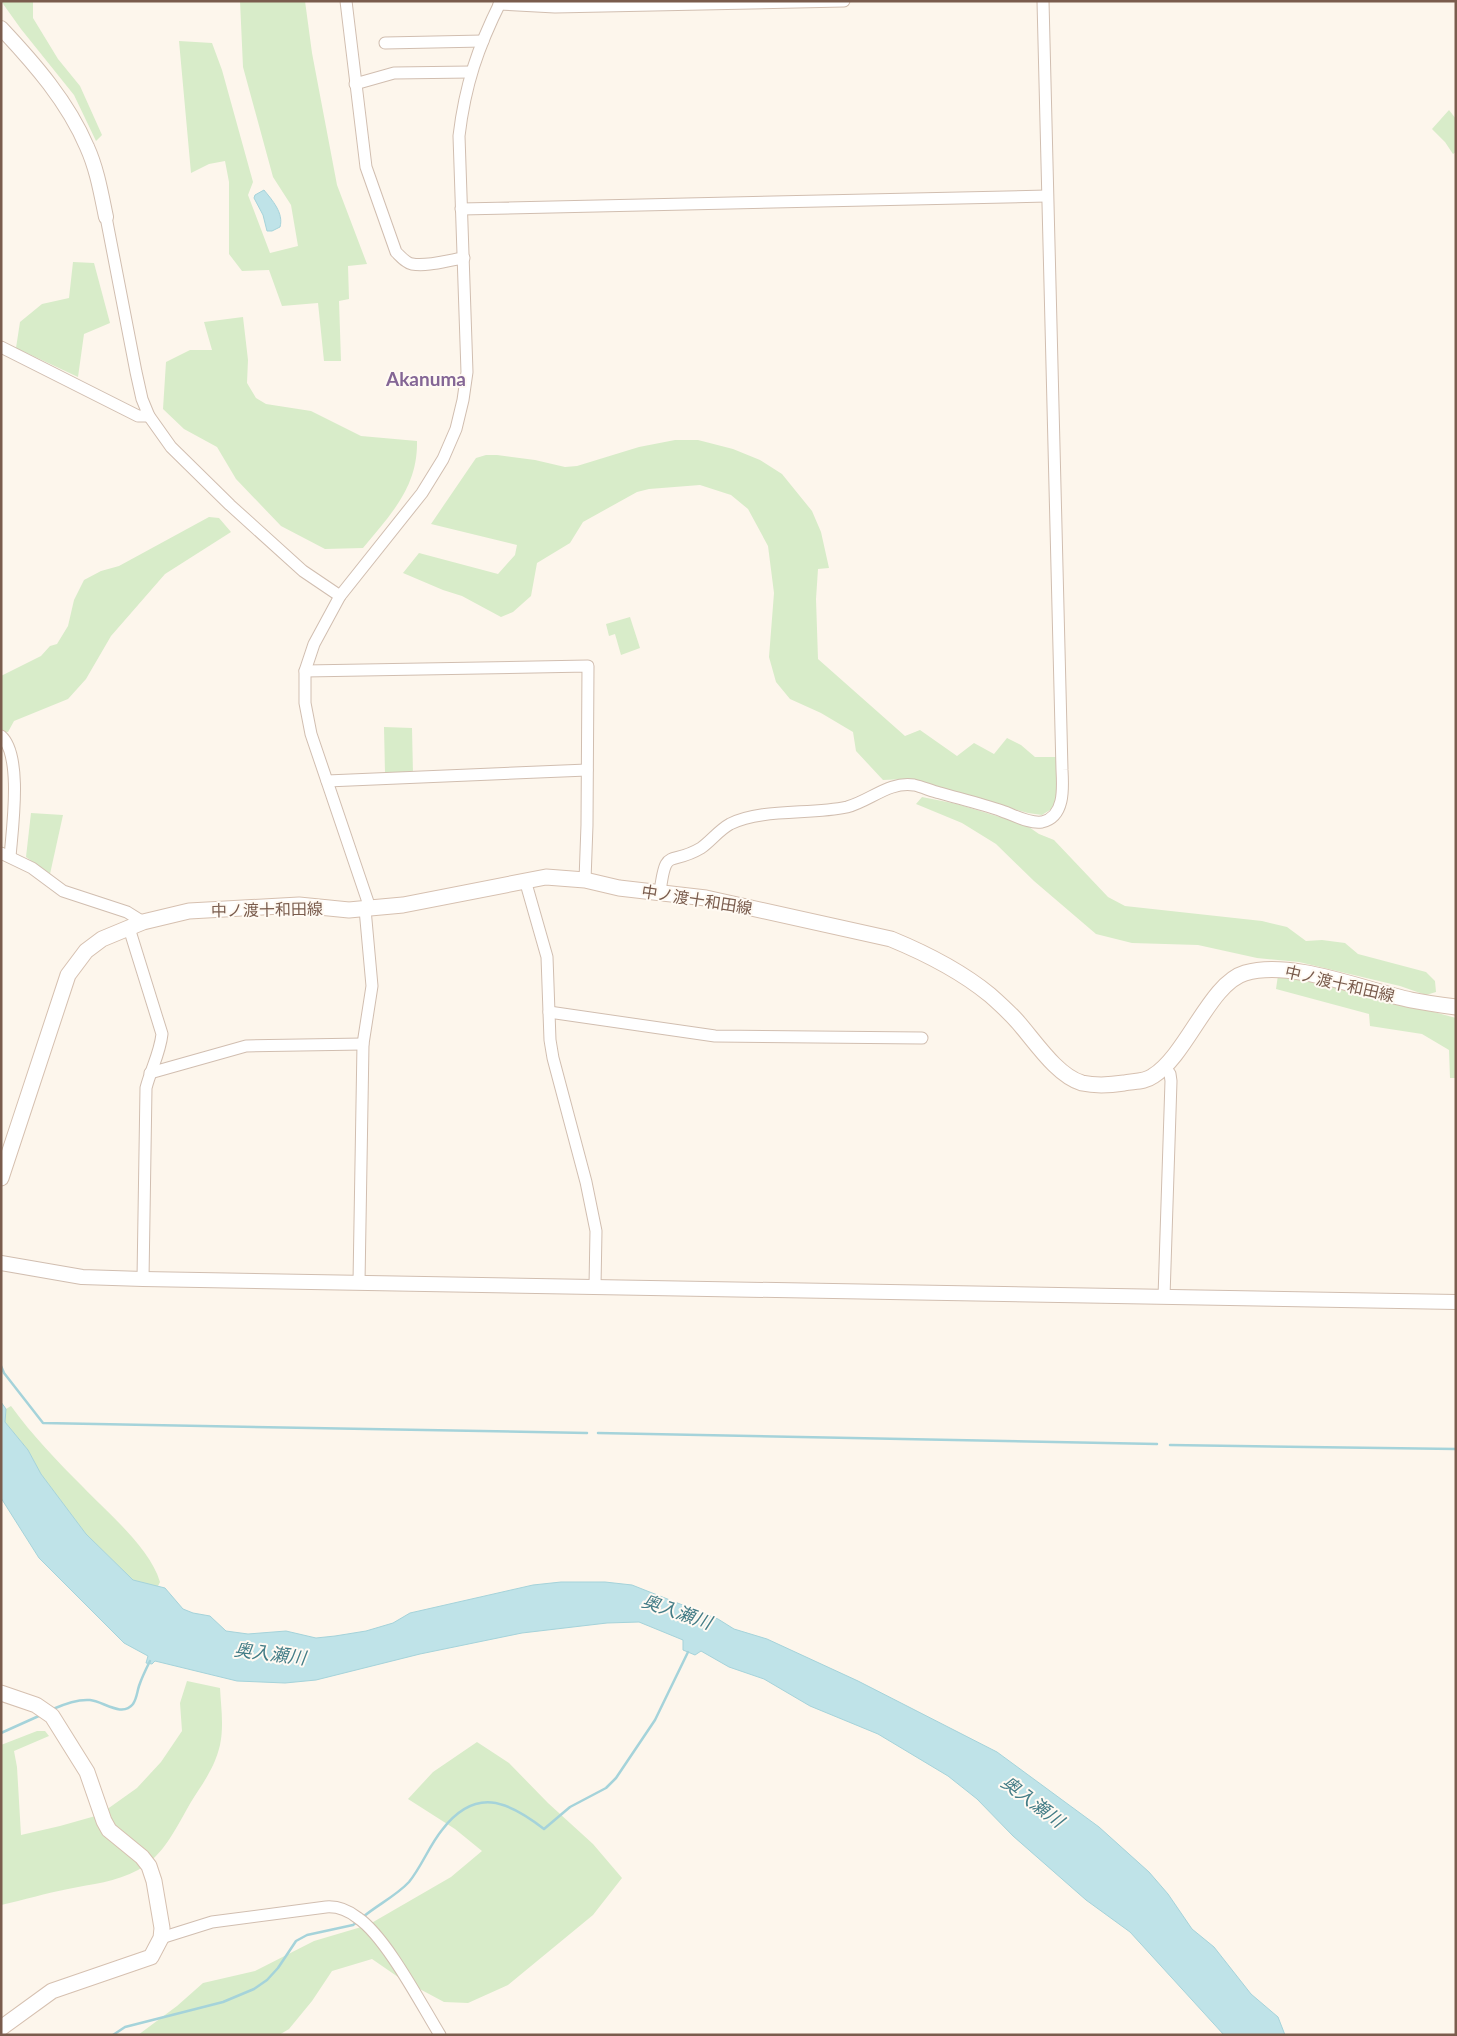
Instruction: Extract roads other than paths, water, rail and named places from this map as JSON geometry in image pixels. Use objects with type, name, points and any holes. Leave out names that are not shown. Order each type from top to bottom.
[{"type":"main road","name":"中ノ渡十和田線","points":[[1,1178],[68,975],[86,951],[102,939],[165,916],[202,910],[299,905],[349,910],[368,909],[546,877],[584,880],[619,888],[706,898],[891,939],[908,946],[960,974],[988,994],[1016,1020],[1060,1069],[1081,1083],[1113,1084],[1146,1080],[1152,1077],[1165,1067],[1226,984],[1242,974],[1259,969],[1274,968],[1298,972],[1411,1000],[1456,1007]]},
{"type":"main road","points":[[1,1693],[36,1705],[47,1712],[87,1772],[109,1830],[142,1857],[149,1866],[154,1881],[160,1915],[161,1938],[151,1957],[52,1991],[1,2028]]},
{"type":"street","points":[[346,1],[366,167],[396,252],[411,264],[437,263],[464,258]]},
{"type":"street","points":[[359,1282],[363,1044],[372,986],[368,909],[306,714],[305,671],[314,644],[340,596],[422,493],[443,459],[456,429],[467,372],[459,136],[462,110],[471,72],[500,2],[555,7],[605,3],[844,1]]},
{"type":"street","points":[[660,892],[663,867],[667,860],[699,849],[730,824],[748,818],[831,810],[851,806],[897,785],[913,785],[1002,810],[1028,821],[1041,822],[1050,818],[1058,810],[1063,798],[1063,775],[1043,1]]},
{"type":"street","points":[[1,28],[53,90],[77,126],[88,148],[97,174],[142,399],[149,416],[172,447],[230,505],[303,571],[340,596]]},
{"type":"street","points":[[385,43],[484,41]]},
{"type":"street","points":[[355,84],[394,72],[471,72]]},
{"type":"street","points":[[461,209],[1047,196]]},
{"type":"street","points":[[1,347],[138,416],[149,416]]},
{"type":"street","points":[[305,671],[588,666],[588,824],[584,880]]},
{"type":"street","points":[[1,736],[11,752],[15,789],[6,855],[32,868],[63,891],[127,912],[136,925],[162,1034],[160,1048],[146,1088],[143,1279]]},
{"type":"street","points":[[327,782],[587,770]]},
{"type":"street","points":[[525,880],[547,957],[553,1058],[584,1173],[596,1231],[595,1286]]},
{"type":"street","points":[[549,1012],[715,1036],[922,1038]]},
{"type":"street","points":[[150,1073],[246,1046],[363,1044]]},
{"type":"street","points":[[1164,1297],[1171,1081],[1170,1074],[1165,1067]]},
{"type":"street","points":[[1,1263],[82,1276],[143,1279],[1456,1302]]},
{"type":"street","points":[[161,1938],[212,1922],[326,1907],[342,1909],[359,1918],[374,1934],[392,1958],[440,2035]]},
{"type":"water","points":[[264,190],[279,212],[281,222],[280,227],[272,231],[267,231],[263,215],[254,198],[255,195]]},
{"type":"water","name":"奥入瀬川","points":[[1,1402],[6,1409],[5,1422],[28,1450],[41,1474],[86,1534],[133,1580],[165,1588],[183,1609],[210,1616],[226,1631],[248,1634],[286,1631],[316,1638],[335,1636],[366,1631],[393,1623],[410,1613],[533,1585],[561,1582],[605,1582],[632,1585],[718,1619],[734,1629],[767,1639],[858,1681],[997,1752],[1099,1827],[1149,1872],[1168,1894],[1192,1929],[1214,1947],[1251,1994],[1278,2017],[1285,2035],[1224,2035],[1130,1932],[1086,1900],[1013,1836],[977,1799],[948,1776],[878,1734],[810,1706],[764,1679],[729,1667],[701,1651],[695,1655],[683,1650],[683,1640],[639,1622],[607,1623],[522,1633],[420,1654],[316,1680],[285,1683],[237,1681],[155,1661],[152,1664],[146,1663],[148,1656],[124,1643],[39,1558],[1,1498]]},
{"type":"waterway","points":[[1,1366],[4,1373],[43,1423],[587,1433]]},
{"type":"waterway","points":[[598,1433],[1157,1444]]},
{"type":"waterway","points":[[1170,1445],[1456,1449]]},
{"type":"waterway","points":[[363,1917],[409,1882],[442,1830],[454,1816],[467,1808],[479,1803],[492,1802],[504,1805],[517,1811],[544,1829],[570,1807],[606,1788],[616,1778],[655,1720],[688,1652]]},
{"type":"waterway","points":[[53,1709],[80,1700],[95,1701],[118,1709],[129,1708],[134,1702],[150,1661]]},
{"type":"waterway","points":[[1,1733],[41,1715]]},
{"type":"waterway","points":[[113,2035],[125,2027],[223,2002],[254,1989],[267,1980],[278,1968],[296,1941],[307,1935],[353,1925],[357,1922]]},
{"type":"district","name":"Akanuma","points":[[426,378]]}]
